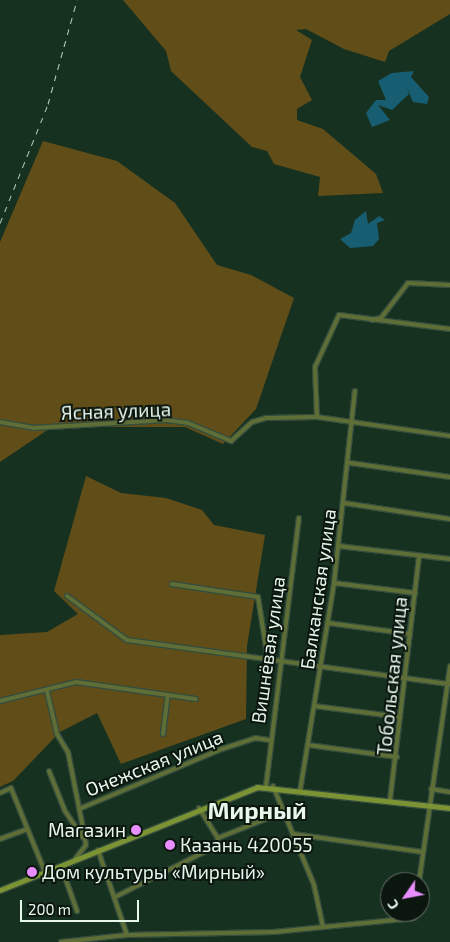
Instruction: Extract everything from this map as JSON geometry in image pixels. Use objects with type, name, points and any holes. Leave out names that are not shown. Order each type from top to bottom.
[{"type":"street","points":[[370,321],[381,318],[408,283],[450,285]]},
{"type":"street","points":[[317,417],[315,367],[324,342],[339,315],[370,321],[450,329]]},
{"type":"street","name":"Балканская улица","points":[[300,791],[334,583],[350,463],[355,391]]},
{"type":"street","name":"Ясная улица","points":[[0,422],[9,426],[33,428],[167,420],[188,423],[230,442],[252,422],[266,418],[317,417],[354,424],[450,436]]},
{"type":"street","points":[[350,463],[450,477]]},
{"type":"street","points":[[344,504],[450,519]]},
{"type":"street","name":"Вишнёвая улица","points":[[266,786],[269,740],[282,662],[299,518]]},
{"type":"street","points":[[338,546],[450,560]]},
{"type":"street","name":"Тобольская улица","points":[[390,800],[397,756],[419,556]]},
{"type":"street","points":[[334,583],[415,593]]},
{"type":"street","points":[[172,584],[258,597],[268,660]]},
{"type":"street","points":[[67,596],[127,640],[449,683]]},
{"type":"street","points":[[328,622],[410,634]]},
{"type":"street","points":[[420,872],[450,666]]},
{"type":"street","points":[[0,701],[48,691],[76,682],[196,699]]},
{"type":"street","points":[[48,691],[57,734],[68,752],[80,809],[85,842],[74,860]]},
{"type":"street","points":[[163,734],[168,695]]},
{"type":"street","points":[[314,706],[400,717]]},
{"type":"street","name":"Онежская улица","points":[[80,809],[222,750],[255,738],[269,740]]},
{"type":"street","points":[[308,745],[397,756]]},
{"type":"street","points":[[49,771],[65,811],[85,842],[96,851],[117,896],[127,935]]},
{"type":"street","points":[[0,890],[199,808],[266,786],[450,808]]},
{"type":"street","points":[[273,786],[281,813],[293,834],[314,885],[323,927]]},
{"type":"street","points":[[0,793],[11,788],[45,872]]},
{"type":"street","points":[[431,789],[450,792]]},
{"type":"street","points":[[117,896],[216,846],[218,838],[199,808]]},
{"type":"street","points":[[218,838],[281,813]]},
{"type":"street","points":[[0,839],[27,829]]},
{"type":"street","points":[[293,834],[423,852]]},
{"type":"street","points":[[61,866],[77,911]]},
{"type":"street","points":[[61,942],[127,935],[323,927],[380,921]]},
{"type":"shaded area","points":[[123,0],[450,0],[450,14],[389,51],[385,62],[344,49],[306,29],[296,30],[312,40],[300,77],[312,100],[297,109],[297,120],[323,129],[376,174],[383,193],[318,196],[320,177],[274,164],[267,151],[252,147],[171,71],[166,51]]},
{"type":"shaded area","points":[[43,141],[117,161],[175,203],[217,265],[251,275],[294,298],[256,409],[223,444],[185,427],[52,427],[0,462],[0,242]]},
{"type":"shaded area","points":[[86,476],[121,493],[166,498],[202,510],[214,525],[265,535],[247,646],[246,719],[121,764],[97,713],[60,732],[13,781],[0,787],[0,635],[47,632],[78,614],[54,591]]},
{"type":"water","points":[[414,71],[411,77],[429,97],[427,104],[413,102],[407,88],[409,94],[392,110],[378,105],[390,120],[372,127],[366,113],[376,100],[386,100],[378,81],[392,73]]},
{"type":"water","points":[[366,211],[368,224],[379,216],[385,220],[377,223],[379,239],[373,246],[350,248],[340,239],[351,233],[355,220]]},
{"type":"railway","points":[[0,223],[48,104],[77,0]]},
{"type":"place","name":"Магазин","points":[[136,830]]},
{"type":"place","name":"Казань 420055","points":[[170,845]]},
{"type":"place","name":"Дом культуры «Мирный»","points":[[32,872]]},
{"type":"district","name":"Мирный","points":[[257,810]]}]
